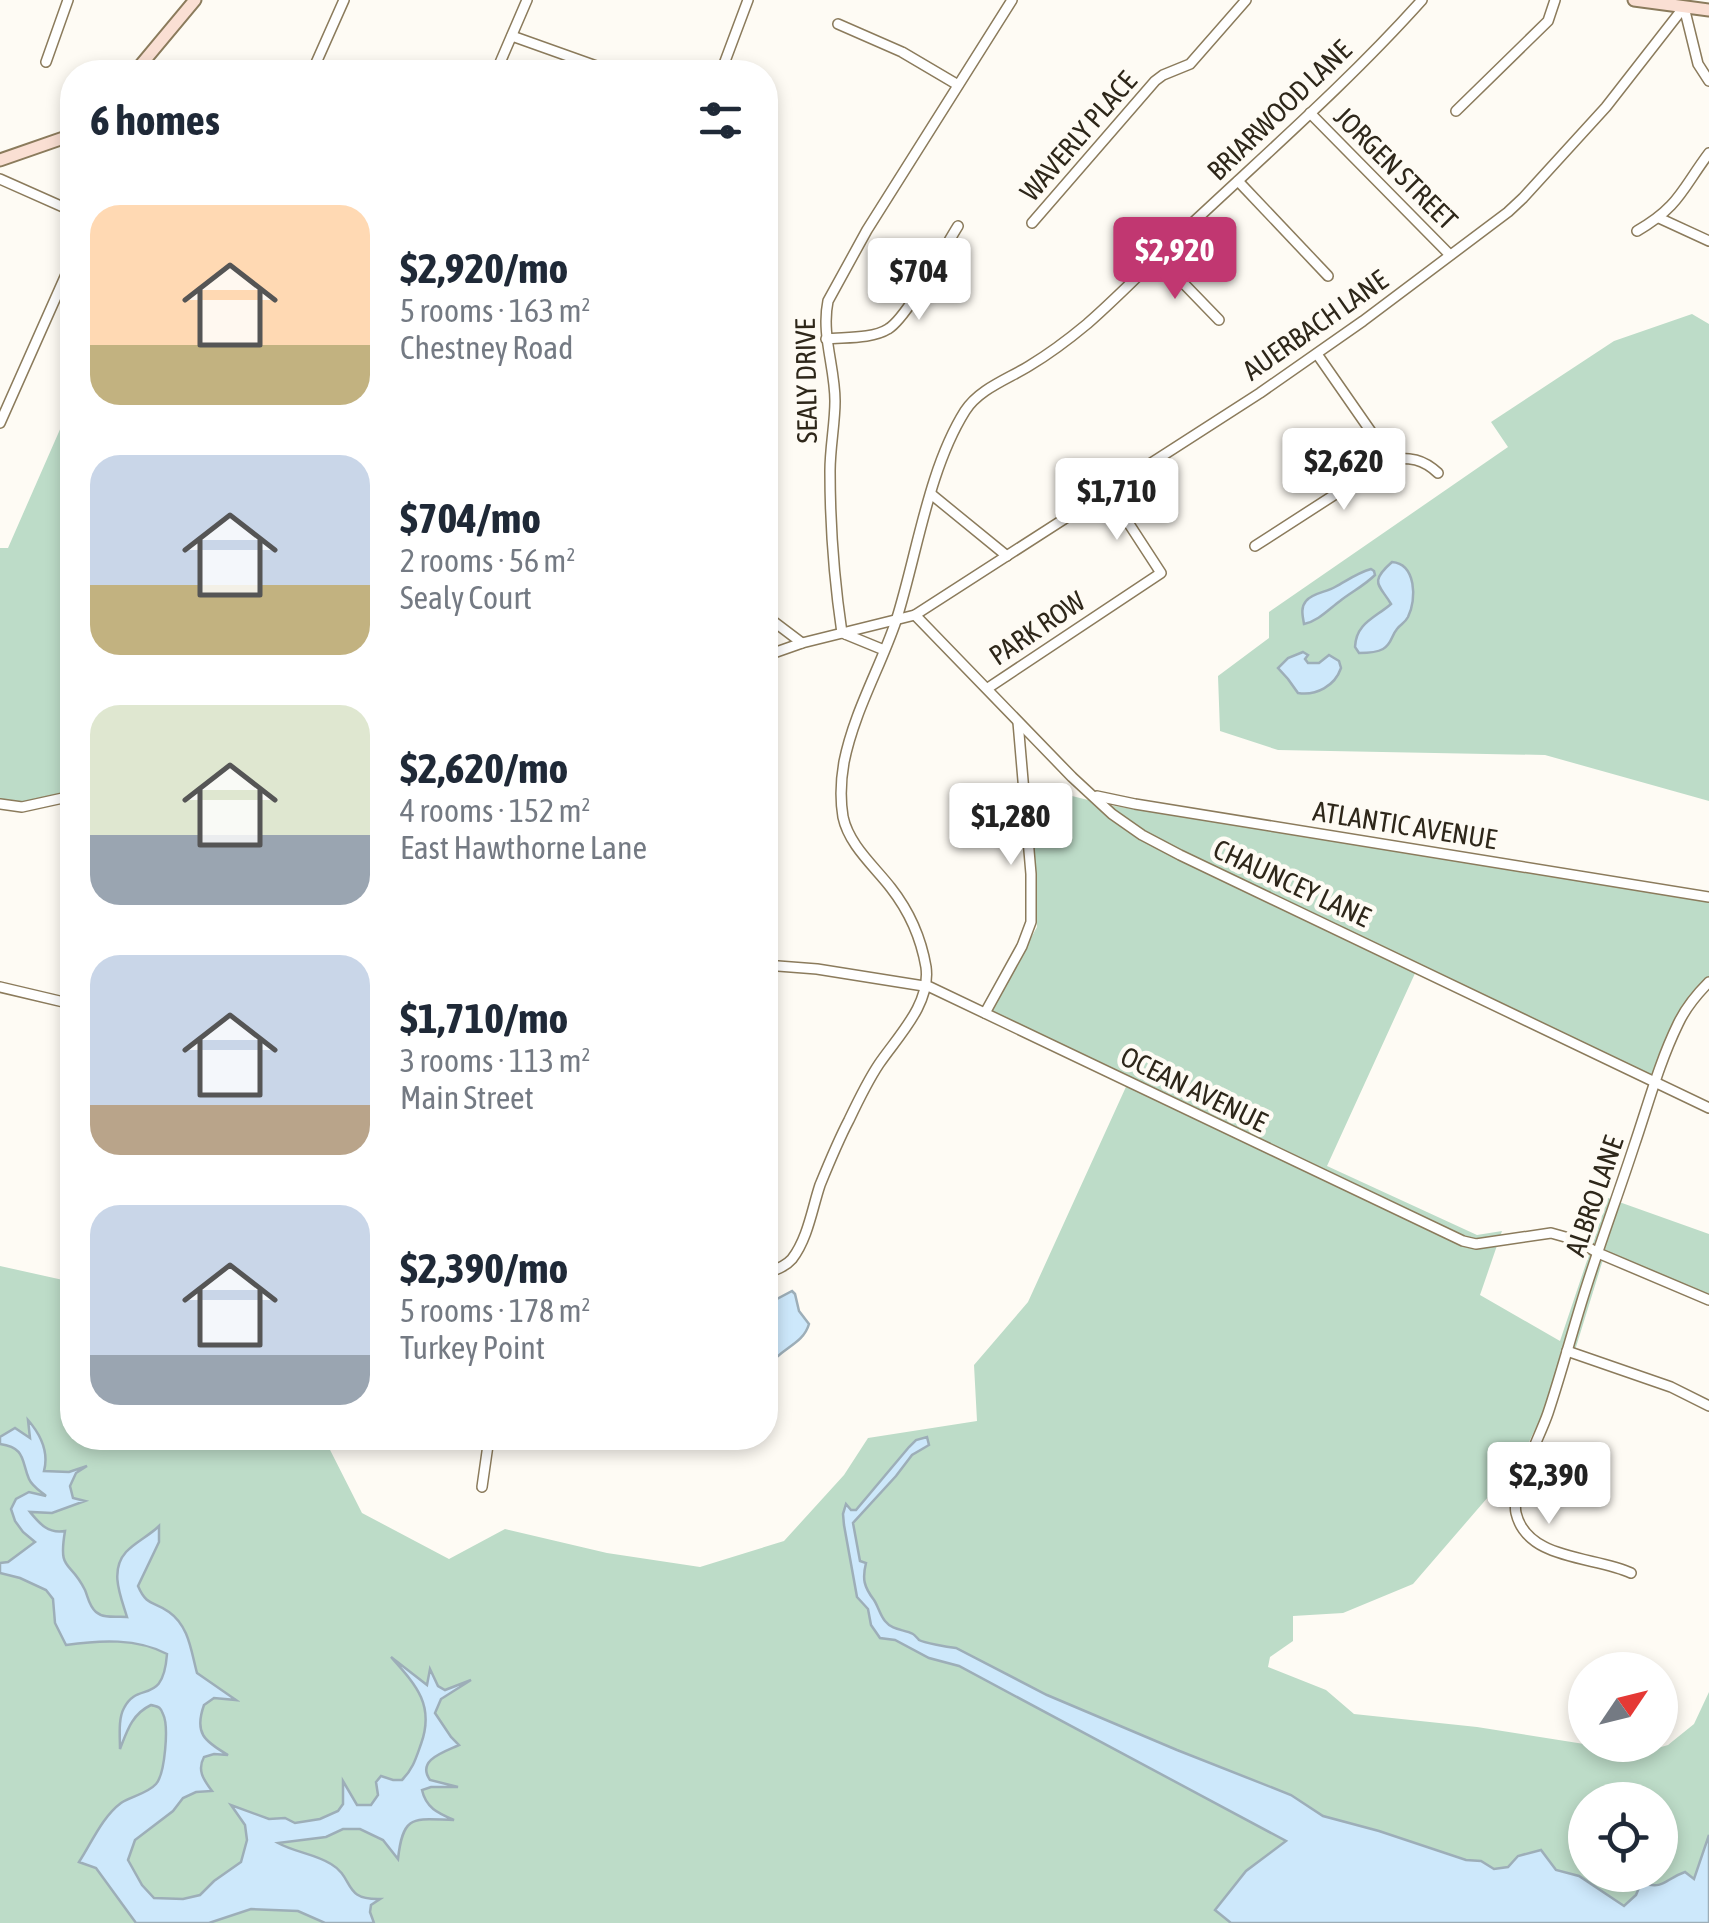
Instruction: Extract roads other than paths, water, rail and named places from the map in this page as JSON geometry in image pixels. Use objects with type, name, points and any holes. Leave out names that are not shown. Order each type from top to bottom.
[{"type":"main road","points":[[145,60],[195,0]]},
{"type":"main road","points":[[1634,0],[1709,10]]},
{"type":"main road","points":[[0,160],[60,139]]},
{"type":"street","points":[[46,62],[68,0]]},
{"type":"street","points":[[317,60],[344,0]]},
{"type":"street","points":[[501,60],[527,0]]},
{"type":"street","points":[[726,60],[748,0]]},
{"type":"street","name":"SEALY DRIVE","points":[[842,633],[830,528],[835,402],[825,314],[831,292],[867,230],[1012,0]]},
{"type":"street","name":"WAVERLY PLACE","points":[[1032,223],[1155,81],[1190,64],[1246,0]]},
{"type":"street","name":"BRIARWOOD LANE","points":[[926,986],[926,969],[911,918],[849,834],[841,790],[844,761],[858,715],[896,621],[931,494],[953,434],[972,402],[1082,329],[1121,294],[1310,114],[1422,0]]},
{"type":"street","points":[[1456,112],[1548,21],[1555,0]]},
{"type":"street","points":[[1684,7],[1698,64],[1709,81]]},
{"type":"street","name":"AUERBACH LANE","points":[[915,615],[1317,354],[1508,212],[1606,107],[1684,7]]},
{"type":"street","points":[[838,24],[902,52],[958,85]]},
{"type":"street","points":[[512,36],[579,60]]},
{"type":"street","name":"JORGEN STREET","points":[[1310,114],[1450,255]]},
{"type":"street","points":[[1637,230],[1660,218],[1680,198],[1709,154]]},
{"type":"street","points":[[0,178],[60,206]]},
{"type":"street","points":[[1238,181],[1328,276]]},
{"type":"street","points":[[1660,218],[1709,241]]},
{"type":"street","points":[[826,339],[878,333],[893,325],[958,226]]},
{"type":"street","points":[[1158,257],[1220,320]]},
{"type":"street","points":[[0,424],[60,288]]},
{"type":"street","points":[[1317,354],[1390,459]]},
{"type":"street","points":[[1255,546],[1390,459],[1420,460],[1438,473]]},
{"type":"street","name":"PARK ROW","points":[[988,688],[1161,573],[1107,490]]},
{"type":"street","points":[[931,494],[1006,556]]},
{"type":"street","points":[[778,651],[915,615]]},
{"type":"street","name":"CHAUNCEY LANE","points":[[915,615],[1072,777],[1128,826],[1180,855],[1709,1108]]},
{"type":"street","points":[[778,625],[802,643]]},
{"type":"street","points":[[842,633],[884,650]]},
{"type":"street","points":[[984,1014],[1031,922],[1030,857],[1018,720]]},
{"type":"street","name":"ATLANTIC AVENUE","points":[[1094,795],[1709,897]]},
{"type":"street","points":[[0,804],[22,807],[60,799]]},
{"type":"street","name":"OCEAN AVENUE","points":[[778,965],[926,986],[1463,1241],[1476,1244],[1550,1233],[1576,1240],[1709,1300]]},
{"type":"street","name":"ALBRO LANE","points":[[1631,1574],[1619,1567],[1540,1545],[1521,1526],[1515,1496],[1567,1351],[1657,1072],[1679,1020],[1709,982]]},
{"type":"street","points":[[778,1269],[794,1256],[859,1098],[914,1013],[926,986]]},
{"type":"street","points":[[0,987],[60,1001]]},
{"type":"street","points":[[1567,1351],[1671,1387],[1709,1406]]},
{"type":"street","points":[[482,1487],[487,1450]]},
{"type":"water","points":[[1392,562],[1400,564],[1410,576],[1411,610],[1386,647],[1359,653],[1355,647],[1359,632],[1391,604],[1378,580]]},
{"type":"water","points":[[1371,569],[1375,575],[1371,579],[1304,624],[1302,610],[1309,598]]},
{"type":"water","points":[[1303,652],[1308,655],[1308,663],[1319,663],[1329,655],[1339,661],[1341,668],[1330,685],[1311,693],[1298,693],[1278,668],[1288,658]]},
{"type":"water","points":[[792,1291],[809,1324],[802,1337],[778,1356],[778,1298]]},
{"type":"water","points":[[28,1420],[43,1444],[44,1471],[69,1472],[87,1466],[76,1473],[70,1486],[73,1498],[85,1501],[52,1513],[30,1512],[49,1529],[65,1531],[64,1560],[80,1580],[94,1610],[103,1616],[127,1617],[118,1584],[118,1567],[130,1548],[159,1526],[159,1542],[138,1586],[141,1593],[181,1624],[197,1673],[236,1700],[214,1698],[204,1705],[201,1715],[203,1735],[228,1755],[204,1757],[202,1774],[212,1791],[183,1798],[173,1811],[135,1840],[128,1860],[154,1898],[200,1895],[241,1862],[247,1840],[245,1825],[231,1805],[269,1819],[285,1818],[295,1823],[338,1811],[343,1804],[343,1781],[357,1805],[371,1805],[378,1795],[376,1782],[381,1776],[402,1780],[416,1759],[426,1718],[421,1696],[391,1657],[427,1685],[430,1669],[438,1686],[445,1690],[471,1680],[441,1699],[435,1713],[459,1745],[434,1758],[427,1767],[430,1780],[458,1787],[422,1790],[430,1806],[454,1820],[420,1820],[407,1826],[398,1859],[383,1840],[360,1829],[278,1843],[331,1864],[354,1892],[380,1899],[371,1905],[374,1923],[325,1923],[298,1911],[251,1909],[209,1923],[136,1923],[96,1868],[79,1862],[114,1809],[144,1793],[159,1779],[166,1739],[161,1710],[151,1705],[139,1713],[120,1749],[120,1728],[122,1712],[130,1700],[161,1681],[167,1654],[143,1645],[118,1642],[66,1645],[55,1623],[53,1599],[46,1590],[0,1573],[0,1563],[8,1562],[35,1542],[15,1521],[11,1509],[16,1499],[29,1492],[46,1496],[30,1482],[18,1452],[0,1444],[0,1437],[15,1428],[30,1438]]},
{"type":"water","points":[[927,1437],[929,1445],[912,1455],[853,1523],[860,1561],[866,1563],[866,1587],[891,1627],[922,1641],[956,1648],[1047,1695],[1291,1795],[1323,1816],[1466,1860],[1481,1861],[1494,1869],[1508,1867],[1518,1856],[1541,1850],[1556,1870],[1568,1873],[1568,1892],[1603,1892],[1624,1906],[1637,1892],[1678,1892],[1678,1875],[1685,1872],[1694,1879],[1709,1835],[1709,1923],[1231,1923],[1215,1910],[1246,1871],[1286,1841],[959,1666],[929,1658],[895,1640],[880,1638],[871,1625],[868,1609],[857,1597],[843,1514],[846,1504],[856,1510],[916,1440]]}]
